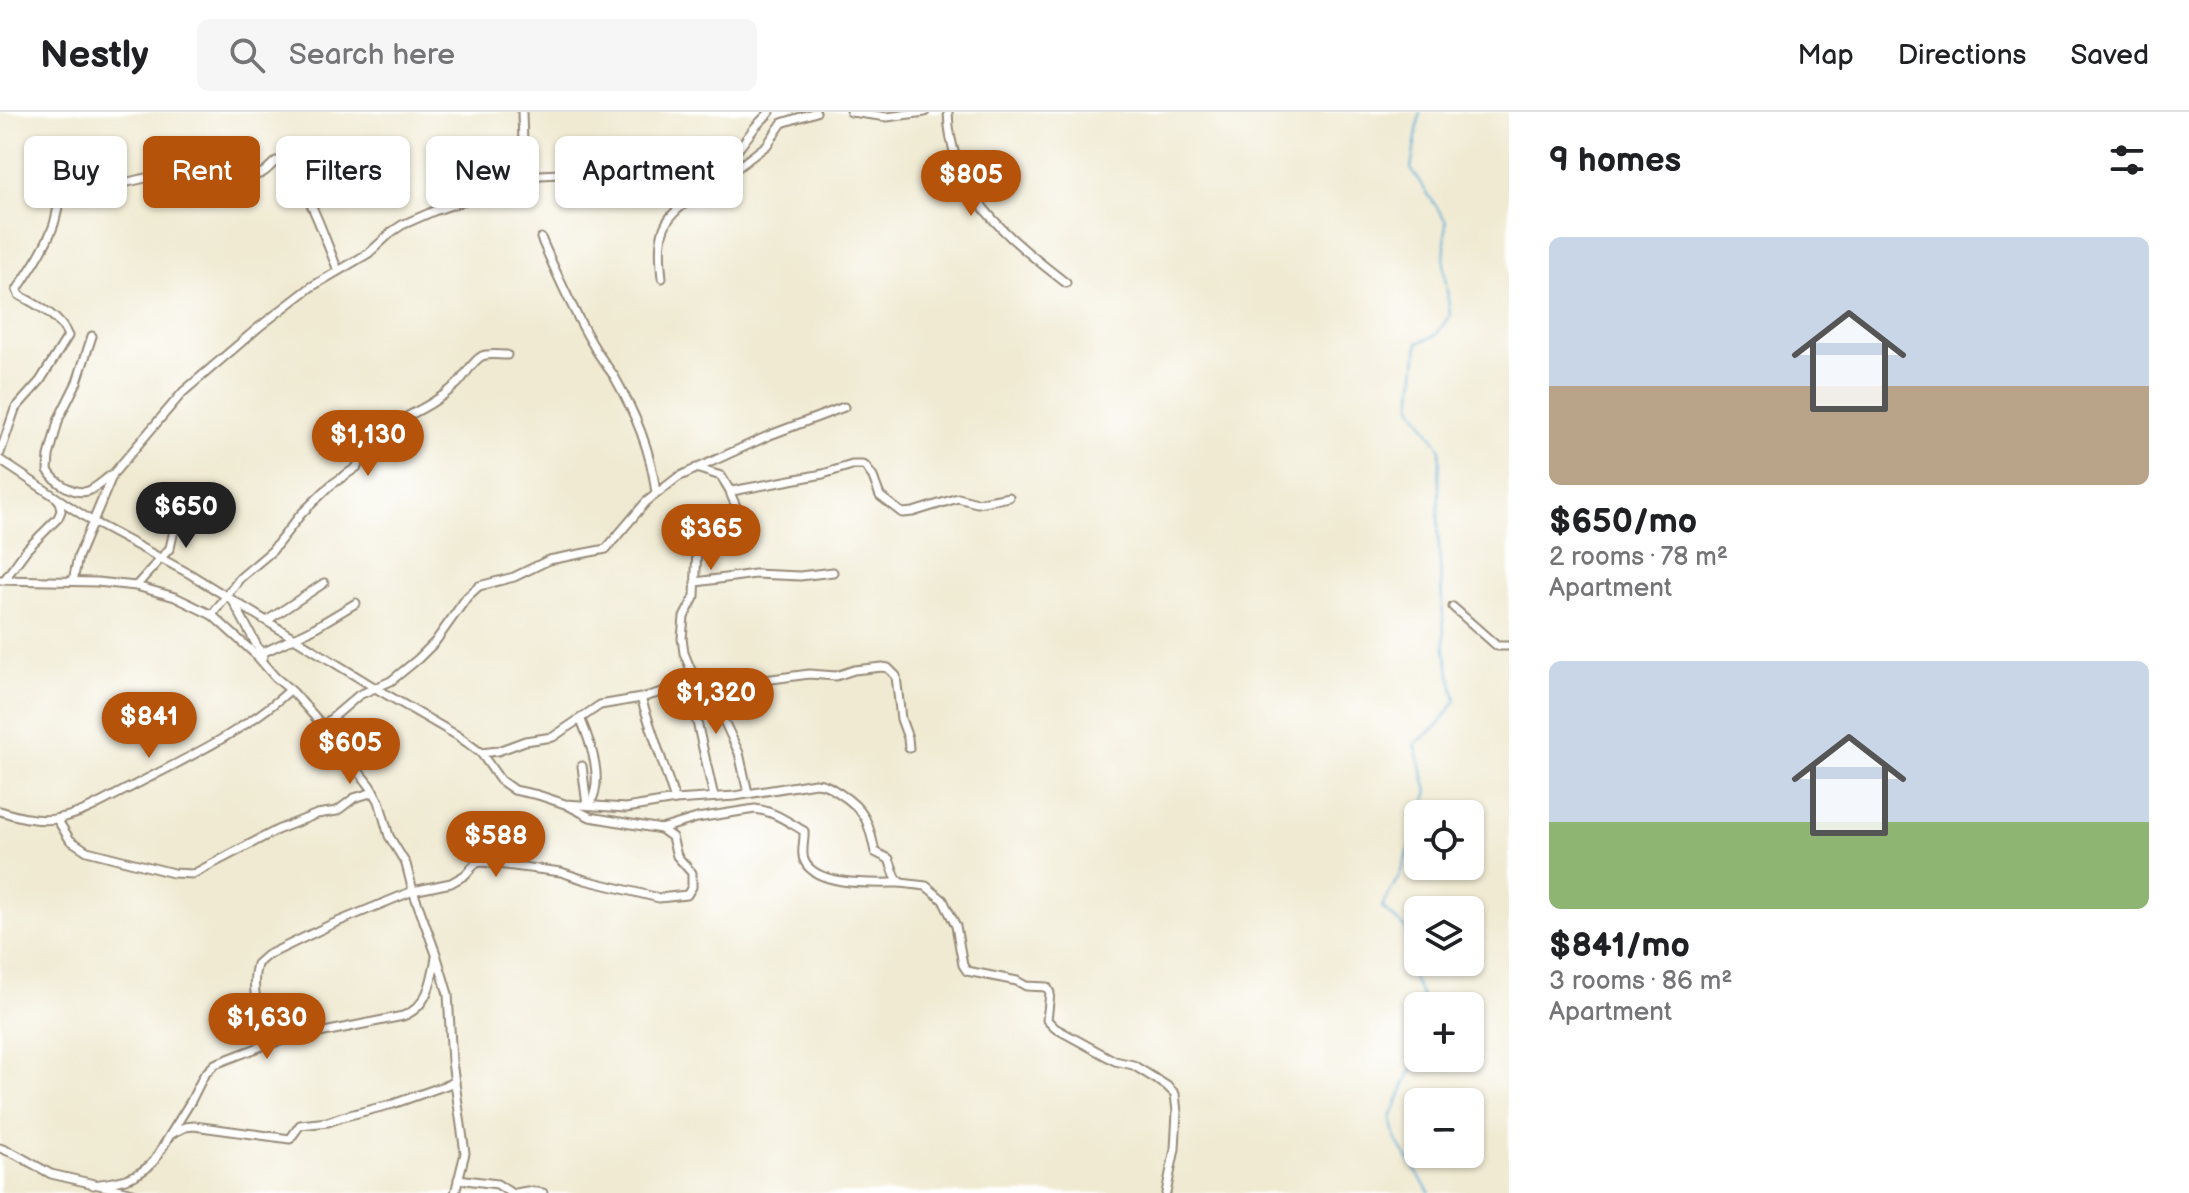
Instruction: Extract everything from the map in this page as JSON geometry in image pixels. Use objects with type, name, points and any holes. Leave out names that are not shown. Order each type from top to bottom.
[{"type":"street","points":[[522,112],[523,136]]},
{"type":"street","points":[[743,143],[770,112]]},
{"type":"street","points":[[743,164],[767,145],[782,123],[816,112]]},
{"type":"street","points":[[851,112],[887,117],[925,112]]},
{"type":"street","points":[[948,112],[954,159],[977,201],[1020,247],[1066,283]]},
{"type":"street","points":[[0,453],[15,409],[40,381],[68,336],[48,312],[17,293],[48,240],[62,188],[66,184],[106,187],[194,167],[256,175],[276,161],[282,162],[303,190],[338,270]]},
{"type":"street","points":[[92,336],[77,382],[59,418],[47,463],[48,470],[58,482],[83,492],[113,474],[191,384],[311,287],[369,253],[402,225],[443,208]]},
{"type":"street","points":[[662,278],[660,252],[663,227],[677,208]]},
{"type":"street","points":[[541,238],[568,299],[614,377],[644,437],[656,493]]},
{"type":"street","points":[[212,615],[229,598],[247,571],[272,551],[301,514],[331,485],[357,467],[369,439],[442,397],[461,381],[482,356],[507,355]]},
{"type":"street","points":[[323,726],[359,695],[391,681],[418,659],[479,586],[514,577],[549,560],[606,549],[656,493],[678,477],[770,435],[844,407]]},
{"type":"street","points":[[0,460],[93,522],[268,620],[458,736],[481,753],[500,780],[509,787],[565,804],[590,817],[661,829],[672,837],[677,856],[692,873],[692,887],[687,895],[669,898],[648,896],[561,872],[489,861],[476,863],[465,875],[451,883],[413,891],[330,925],[266,956],[257,964],[255,986],[257,1007],[270,1043]]},
{"type":"street","points":[[730,491],[857,465],[865,466],[880,496],[902,513],[958,498],[977,503],[1009,497]]},
{"type":"street","points":[[696,468],[721,476],[738,510],[739,520],[732,528],[697,547],[695,596],[684,617],[682,638],[684,653],[696,682]]},
{"type":"street","points":[[73,581],[78,557],[113,474]]},
{"type":"street","points":[[3,580],[27,549],[58,518],[61,511],[59,500]]},
{"type":"street","points":[[136,586],[162,558],[172,542],[175,526]]},
{"type":"street","points":[[696,582],[755,574],[800,576],[833,572]]},
{"type":"street","points":[[3,580],[136,586],[175,597],[212,615],[256,655],[323,726],[374,792],[389,836],[406,864],[450,1004],[451,1050],[465,1153],[455,1193]]},
{"type":"street","points":[[268,620],[324,583]]},
{"type":"street","points":[[229,598],[269,670]]},
{"type":"street","points":[[262,653],[296,638],[356,603]]},
{"type":"street","points":[[1453,607],[1497,646],[1509,646]]},
{"type":"street","points":[[481,753],[553,737],[600,705],[641,698],[696,682],[757,681],[809,674],[836,676],[863,669],[888,668],[896,676],[901,719],[909,748]]},
{"type":"street","points":[[712,681],[727,728],[739,753],[748,793]]},
{"type":"street","points":[[684,685],[697,722],[714,797]]},
{"type":"street","points":[[0,811],[20,817],[57,819],[108,799],[254,719],[290,690]]},
{"type":"street","points":[[641,698],[675,800]]},
{"type":"street","points":[[581,720],[591,743],[595,766],[595,795],[588,805]]},
{"type":"street","points":[[582,766],[588,805]]},
{"type":"street","points":[[565,804],[626,808],[819,783],[856,804],[872,833],[875,852],[888,857],[901,883]]},
{"type":"street","points":[[57,819],[70,840],[87,851],[173,873],[193,874],[277,830],[317,814],[337,811],[354,798],[374,792]]},
{"type":"street","points":[[661,829],[697,818],[764,810],[804,831],[803,861],[811,870],[841,881],[926,886],[943,900],[956,926],[963,965],[967,971],[1017,981],[1026,986],[1047,987],[1050,993],[1047,1020],[1055,1028],[1115,1061],[1133,1065],[1172,1090],[1176,1100],[1177,1125],[1166,1193]]},
{"type":"street","points":[[93,1185],[138,1175],[154,1161],[209,1068],[222,1060],[270,1043],[410,1014],[420,1005],[429,988],[436,954]]},
{"type":"street","points":[[169,1135],[194,1126],[290,1139],[300,1125],[328,1122],[393,1104],[455,1082]]},
{"type":"street","points":[[0,1148],[51,1174],[133,1193]]},
{"type":"street","points":[[458,1179],[497,1184],[514,1193],[543,1193]]},
{"type":"waterway","points":[[1420,112],[1411,169],[1446,221],[1444,268],[1450,315],[1436,335],[1418,343],[1412,406],[1440,448],[1438,531],[1445,651],[1456,700],[1439,725],[1415,744],[1428,791],[1425,800]]},
{"type":"waterway","points":[[1404,863],[1382,907],[1406,929],[1406,964],[1420,992]]},
{"type":"waterway","points":[[1410,1072],[1391,1118],[1396,1140],[1430,1193]]}]
